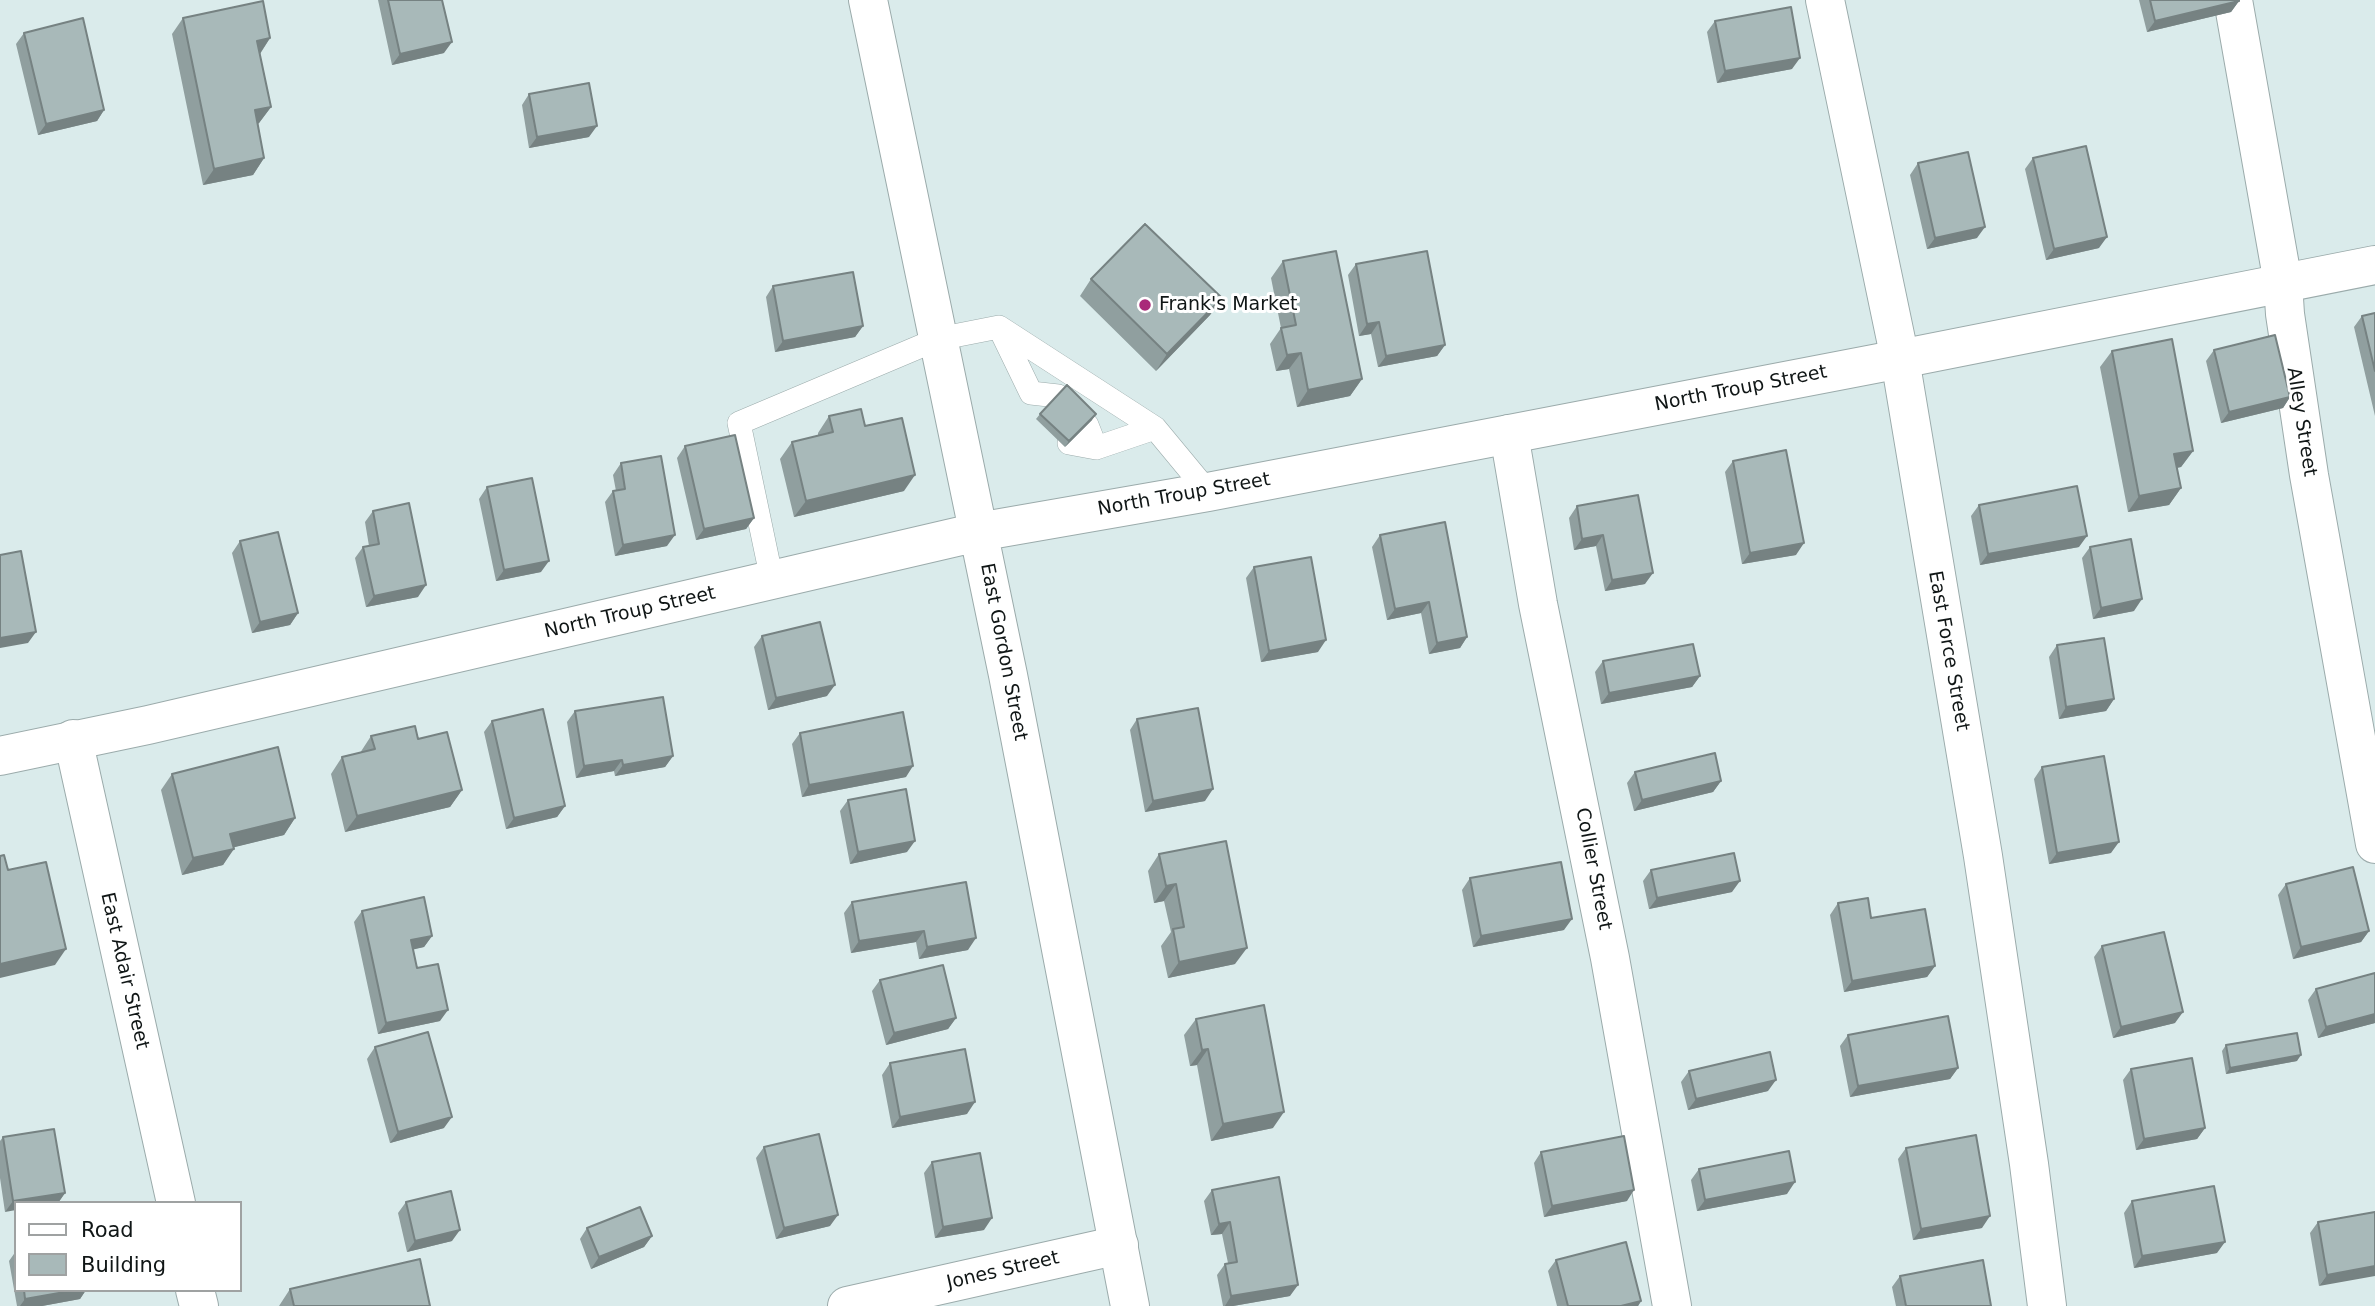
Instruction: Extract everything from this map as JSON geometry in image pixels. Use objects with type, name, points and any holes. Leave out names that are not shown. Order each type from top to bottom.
[{"type":"street","name":"East Gordon Street","points":[[868,0],[978,532],[1130,1306]]},
{"type":"street","name":"East Force Street","points":[[1825,0],[1900,359],[1983,856],[2029,1164],[2047,1306]]},
{"type":"street","name":"Alley Street","points":[[2233,0],[2283,284],[2284,314],[2309,475],[2375,844]]},
{"type":"street","name":"North Troup Street","points":[[0,756],[978,532],[1208,492],[2375,265]]},
{"type":"street","name":"Collier Street","points":[[1509,433],[1538,604],[1610,958],[1672,1306]]},
{"type":"street","name":"East Adair Street","points":[[73,739],[176,1201]]},
{"type":"street","name":"Jones Street","points":[[847,1306],[1119,1245]]},
{"type":"lane","points":[[999,327],[1040,414]]},
{"type":"lane","points":[[772,580],[740,423],[938,339],[999,327],[1155,428],[1208,492]]},
{"type":"lane","points":[[1031,393],[1058,396]]},
{"type":"lane","points":[[1087,425],[1096,448]]},
{"type":"lane","points":[[1069,443],[1096,448],[1155,428]]},
{"type":"building","points":[[388,0],[442,0],[452,42],[400,54]]},
{"type":"building","points":[[2150,0],[2239,0],[2239,1],[2155,21]]},
{"type":"building","points":[[263,1],[270,38],[257,41],[271,107],[255,110],[264,158],[214,169],[183,18]]},
{"type":"building","points":[[1791,7],[1800,58],[1725,71],[1715,21]]},
{"type":"building","points":[[83,18],[104,110],[46,124],[24,33]]},
{"type":"building","points":[[589,83],[597,126],[537,137],[529,94]]},
{"type":"building","points":[[2086,146],[2107,237],[2054,249],[2033,158]]},
{"type":"building","points":[[1968,152],[1985,227],[1935,238],[1918,163]]},
{"type":"building","name":"Frank's Market","points":[[1145,224],[1222,298],[1167,354],[1091,279]]},
{"type":"building","points":[[1336,251],[1362,379],[1308,390],[1301,353],[1287,355],[1281,328],[1296,325],[1283,261]]},
{"type":"building","points":[[1427,251],[1445,345],[1386,356],[1379,322],[1367,324],[1356,264]]},
{"type":"building","points":[[853,272],[863,326],[783,341],[773,286]]},
{"type":"building","points":[[2375,313],[2375,371],[2362,316]]},
{"type":"building","points":[[2275,335],[2290,397],[2229,412],[2214,350]]},
{"type":"building","points":[[2172,339],[2193,451],[2174,454],[2181,488],[2139,496],[2112,351]]},
{"type":"building","points":[[1067,385],[1096,414],[1069,441],[1040,414]]},
{"type":"building","points":[[861,409],[865,426],[902,418],[915,475],[806,501],[792,442],[833,432],[829,416]]},
{"type":"building","points":[[735,435],[754,518],[704,529],[685,446]]},
{"type":"building","points":[[1786,450],[1804,543],[1750,553],[1733,461]]},
{"type":"building","points":[[661,456],[675,535],[623,545],[613,491],[625,489],[621,463]]},
{"type":"building","points":[[532,478],[549,561],[504,570],[487,487]]},
{"type":"building","points":[[2077,486],[2087,536],[1988,554],[1979,505]]},
{"type":"building","points":[[1638,495],[1653,573],[1612,580],[1603,535],[1582,539],[1577,506]]},
{"type":"building","points":[[409,503],[426,585],[374,596],[363,547],[379,544],[373,511]]},
{"type":"building","points":[[1445,522],[1467,637],[1437,643],[1429,602],[1395,609],[1380,535]]},
{"type":"building","points":[[278,532],[298,613],[260,622],[240,541]]},
{"type":"building","points":[[2131,539],[2142,599],[2101,608],[2090,547]]},
{"type":"building","points":[[21,551],[36,632],[0,638],[0,555]]},
{"type":"building","points":[[1311,557],[1326,640],[1269,651],[1254,567]]},
{"type":"building","points":[[820,622],[835,685],[776,698],[762,636]]},
{"type":"building","points":[[2104,638],[2114,699],[2066,707],[2057,645]]},
{"type":"building","points":[[1693,644],[1700,676],[1609,693],[1603,661]]},
{"type":"building","points":[[663,697],[673,756],[623,765],[622,760],[584,766],[575,711]]},
{"type":"building","points":[[1198,708],[1213,789],[1153,801],[1137,719]]},
{"type":"building","points":[[543,709],[565,806],[514,818],[492,721]]},
{"type":"building","points":[[903,712],[913,766],[809,785],[800,733]]},
{"type":"building","points":[[415,726],[418,739],[447,732],[462,790],[357,816],[342,757],[375,749],[371,736]]},
{"type":"building","points":[[278,747],[295,818],[230,834],[234,849],[193,858],[172,774]]},
{"type":"building","points":[[1715,753],[1721,781],[1642,800],[1635,772]]},
{"type":"building","points":[[2104,756],[2119,842],[2057,853],[2042,767]]},
{"type":"building","points":[[906,789],[915,841],[858,852],[848,800]]},
{"type":"building","points":[[1226,841],[1247,948],[1179,962],[1173,929],[1184,927],[1176,884],[1166,886],[1159,854]]},
{"type":"building","points":[[1734,853],[1740,881],[1657,898],[1651,870]]},
{"type":"building","points":[[4,855],[8,870],[46,862],[66,949],[0,964],[0,856]]},
{"type":"building","points":[[1561,862],[1572,919],[1481,936],[1470,878]]},
{"type":"building","points":[[2353,867],[2369,931],[2301,947],[2286,884]]},
{"type":"building","points":[[966,882],[976,938],[927,947],[924,931],[859,941],[852,902]]},
{"type":"building","points":[[424,897],[432,936],[411,940],[417,968],[438,964],[448,1010],[386,1023],[362,911]]},
{"type":"building","points":[[1868,898],[1871,918],[1925,909],[1935,966],[1852,981],[1838,903]]},
{"type":"building","points":[[2164,932],[2183,1012],[2121,1027],[2102,946]]},
{"type":"building","points":[[943,965],[956,1018],[894,1033],[880,980]]},
{"type":"building","points":[[2375,973],[2375,1014],[2326,1027],[2316,989]]},
{"type":"building","points":[[1264,1005],[1284,1112],[1223,1124],[1208,1049],[1202,1050],[1196,1019]]},
{"type":"building","points":[[1948,1016],[1958,1068],[1858,1086],[1848,1035]]},
{"type":"building","points":[[428,1032],[452,1117],[398,1132],[375,1047]]},
{"type":"building","points":[[2297,1033],[2301,1055],[2230,1068],[2226,1045]]},
{"type":"building","points":[[965,1049],[975,1102],[900,1117],[890,1063]]},
{"type":"building","points":[[1770,1052],[1776,1080],[1696,1099],[1689,1071]]},
{"type":"building","points":[[2192,1058],[2205,1128],[2144,1139],[2131,1069]]},
{"type":"building","points":[[54,1129],[65,1193],[13,1201],[3,1137]]},
{"type":"building","points":[[819,1134],[838,1215],[784,1228],[764,1147]]},
{"type":"building","points":[[1976,1135],[1990,1216],[1921,1229],[1906,1148]]},
{"type":"building","points":[[1624,1136],[1634,1190],[1552,1206],[1541,1152]]},
{"type":"building","points":[[1789,1151],[1795,1182],[1705,1200],[1699,1169]]},
{"type":"building","points":[[980,1153],[992,1218],[943,1227],[932,1162]]},
{"type":"building","points":[[1279,1177],[1298,1285],[1231,1296],[1225,1264],[1237,1262],[1230,1222],[1219,1224],[1212,1190]]},
{"type":"building","points":[[2214,1186],[2225,1242],[2142,1256],[2132,1201]]},
{"type":"building","points":[[451,1191],[460,1230],[415,1241],[406,1202]]},
{"type":"building","points":[[640,1207],[652,1236],[599,1257],[587,1228]]},
{"type":"building","points":[[2375,1212],[2375,1266],[2327,1275],[2318,1222]]},
{"type":"building","points":[[1626,1242],[1641,1301],[1621,1306],[1568,1306],[1556,1260]]},
{"type":"building","points":[[420,1259],[430,1306],[294,1306],[290,1289]]},
{"type":"building","points":[[1983,1260],[1991,1306],[1906,1306],[1900,1276]]},
{"type":"building","points":[[24,1292],[65,1292],[25,1299]]},
{"type":"place","name":"Frank's Market","points":[[1145,305]]}]
